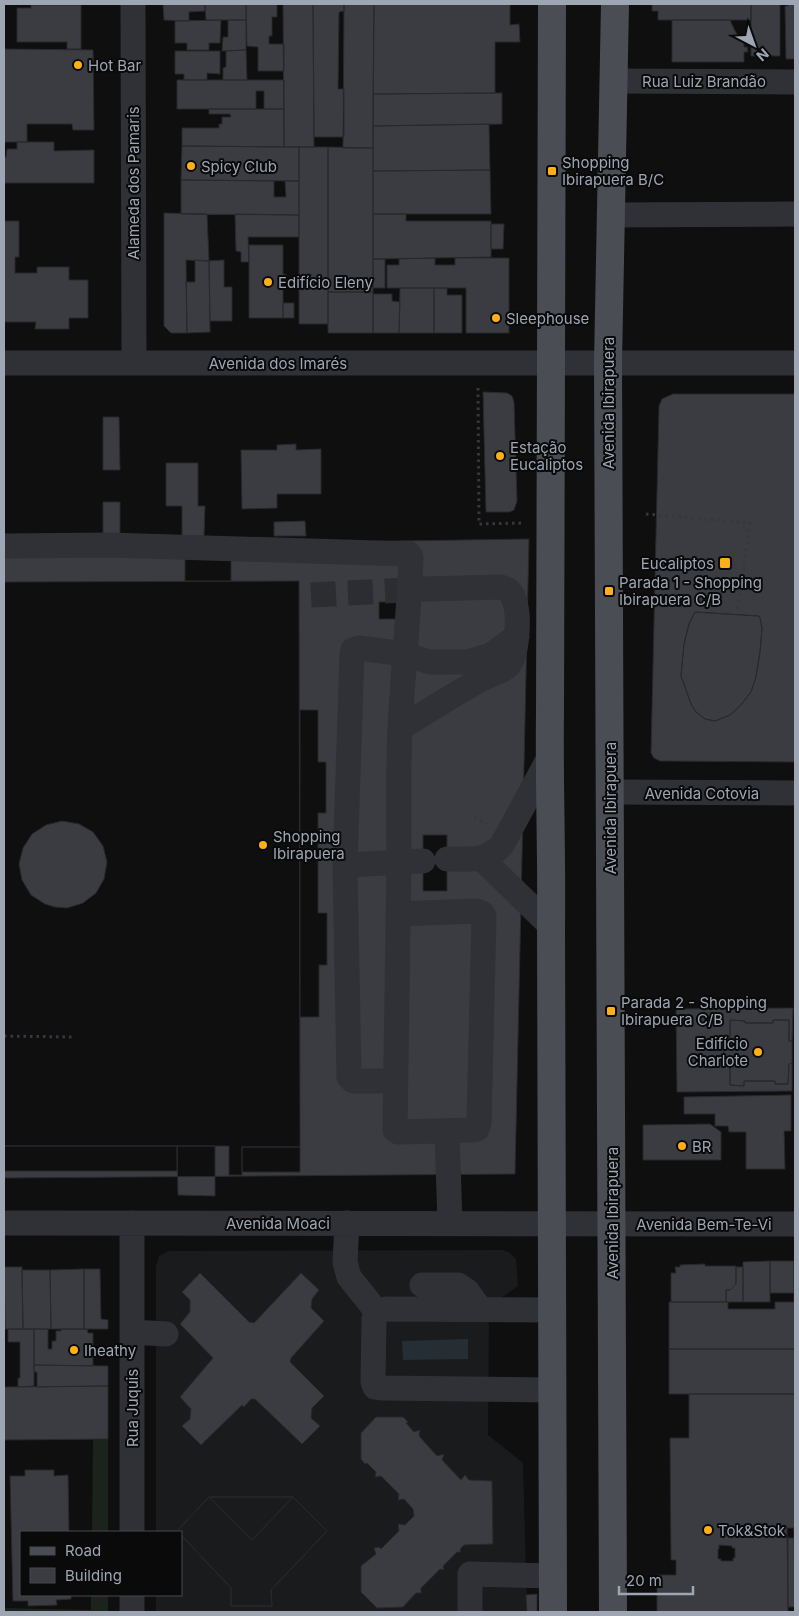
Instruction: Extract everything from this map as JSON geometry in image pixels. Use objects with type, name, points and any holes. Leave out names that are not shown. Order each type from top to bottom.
[{"type":"main road","points":[[552,4],[550,756],[552,860],[553,1612]]},
{"type":"main road","name":"Avenida Ibirapuera","points":[[613,1612],[608,363],[615,4]]},
{"type":"street","name":"Alameda dos Pamaris","points":[[133,4],[134,363]]},
{"type":"street","name":"Rua Luiz Brandão","points":[[613,81],[795,82]]},
{"type":"street","points":[[611,215],[795,214]]},
{"type":"street","name":"Avenida dos Imarés","points":[[4,363],[795,363]]},
{"type":"street","points":[[4,546],[109,545],[406,552],[411,557],[400,728],[395,1081],[396,1131],[477,1129],[479,1124],[484,916],[477,911],[398,914]]},
{"type":"street","points":[[400,728],[482,679],[505,669],[512,661],[517,636],[518,620],[515,598],[508,589],[500,587],[425,589]]},
{"type":"street","points":[[395,1081],[353,1081],[350,1078],[345,865],[353,650],[359,648],[405,654],[429,662],[468,662],[491,654],[517,636]]},
{"type":"street","points":[[345,865],[481,858],[494,853],[502,845],[550,756]]},
{"type":"street","name":"Avenida Cotovia","points":[[610,792],[795,793]]},
{"type":"street","points":[[481,858],[551,926]]},
{"type":"street","points":[[447,1131],[450,1224]]},
{"type":"street","name":"Avenida Moaci","points":[[4,1223],[552,1224]]},
{"type":"street","points":[[347,1223],[345,1262],[349,1278],[377,1312]]},
{"type":"street","points":[[552,1224],[612,1223]]},
{"type":"street","name":"Avenida Bem-Te-Vi","points":[[612,1223],[795,1224]]},
{"type":"street","name":"Rua Juquis","points":[[132,1224],[132,1531]]},
{"type":"street","points":[[422,1285],[458,1286],[466,1291],[481,1310]]},
{"type":"street","points":[[552,1310],[386,1309],[377,1312],[374,1319],[373,1382],[375,1386],[381,1388],[552,1390]]},
{"type":"street","points":[[132,1332],[166,1334]]},
{"type":"street","points":[[470,1612],[470,1574],[553,1576]]},
{"type":"street","points":[[132,1596],[132,1612]]},
{"type":"path","points":[[478,388],[479,524],[530,523]]},
{"type":"path","points":[[478,410],[483,410]]},
{"type":"path","points":[[646,514],[750,523],[737,612]]},
{"type":"path","points":[[4,1036],[73,1037]]},
{"type":"shaded area","points":[[502,1250],[509,1252],[516,1259],[518,1286],[501,1298],[489,1317],[488,1435],[523,1463],[527,1612],[156,1612],[156,1596],[182,1596],[182,1531],[156,1531],[156,1266],[159,1256],[169,1251]]},
{"type":"shaded area","points":[[468,1339],[468,1359],[403,1360],[402,1341]]},
{"type":"shaded area","points":[[108,1439],[108,1531],[92,1531],[93,1440]]},
{"type":"shaded area","points":[[91,1596],[108,1596],[108,1612],[4,1612],[4,1608],[91,1610]]},
{"type":"building","points":[[163,4],[205,4],[205,11],[189,12],[189,21],[164,20]]},
{"type":"building","points":[[205,4],[246,4],[246,20],[206,20]]},
{"type":"building","points":[[246,4],[277,4],[277,17],[272,17],[272,36],[269,36],[269,44],[284,44],[284,71],[258,71],[258,47],[247,46]]},
{"type":"building","points":[[283,4],[313,4],[314,147],[284,147]]},
{"type":"building","points":[[313,4],[344,4],[344,11],[339,12],[338,89],[344,89],[344,137],[314,137]]},
{"type":"building","points":[[344,4],[374,4],[373,148],[343,148]]},
{"type":"building","points":[[374,4],[510,4],[510,25],[519,24],[520,42],[495,42],[495,93],[373,94]]},
{"type":"building","points":[[652,4],[751,4],[751,20],[658,20],[658,11],[652,11]]},
{"type":"building","points":[[751,4],[780,4],[780,56],[751,56]]},
{"type":"building","points":[[788,4],[795,4],[795,59],[786,59],[785,6],[788,6]]},
{"type":"building","points":[[31,5],[81,5],[81,49],[67,49],[67,42],[17,42],[17,8],[31,8]]},
{"type":"building","points":[[221,20],[220,43],[209,43],[209,50],[187,50],[187,43],[175,43],[175,21]]},
{"type":"building","points":[[228,20],[246,20],[246,50],[222,51],[223,37],[228,37]]},
{"type":"building","points":[[672,20],[730,20],[739,37],[744,36],[744,47],[747,47],[748,52],[744,52],[744,62],[672,62]]},
{"type":"building","points":[[4,49],[93,50],[94,130],[73,130],[72,124],[27,124],[27,142],[4,142]]},
{"type":"building","points":[[246,50],[247,80],[223,80],[223,68],[226,67],[226,51]]},
{"type":"building","points":[[175,51],[220,51],[220,74],[207,73],[207,80],[184,80],[184,74],[175,74]]},
{"type":"building","points":[[177,80],[284,80],[284,109],[264,109],[264,91],[256,91],[256,109],[177,109]]},
{"type":"building","points":[[502,93],[502,124],[373,126],[373,94]]},
{"type":"building","points":[[209,109],[284,109],[284,147],[182,146],[182,128],[219,128],[219,124],[222,124],[222,117],[231,117],[230,114],[209,114]]},
{"type":"building","points":[[489,124],[490,170],[373,171],[373,126]]},
{"type":"building","points":[[17,142],[54,142],[54,151],[94,150],[94,183],[4,183],[4,157],[6,157],[7,149],[17,149]]},
{"type":"building","points":[[182,146],[299,147],[299,181],[181,180]]},
{"type":"building","points":[[299,147],[328,147],[328,324],[299,324]]},
{"type":"building","points":[[328,147],[373,148],[373,292],[328,292]]},
{"type":"building","points":[[490,170],[491,214],[373,214],[373,171]]},
{"type":"building","points":[[181,180],[274,181],[274,197],[286,197],[285,181],[299,181],[299,215],[181,214]]},
{"type":"building","points":[[164,213],[207,214],[209,261],[186,260],[187,333],[171,333],[164,326]]},
{"type":"building","points":[[235,214],[299,215],[299,237],[248,237],[249,262],[241,262],[241,252],[236,251]]},
{"type":"building","points":[[373,214],[406,214],[406,221],[491,221],[491,257],[373,259]]},
{"type":"building","points":[[4,221],[19,221],[19,257],[15,257],[15,273],[37,273],[37,267],[69,267],[69,280],[88,280],[88,318],[69,318],[69,329],[35,329],[36,322],[4,322]]},
{"type":"building","points":[[491,224],[504,224],[503,249],[491,249]]},
{"type":"building","name":"Edifício Eleny","points":[[249,245],[283,245],[283,274],[287,275],[287,289],[283,289],[283,318],[249,318]]},
{"type":"building","points":[[435,258],[435,265],[455,265],[455,258],[509,258],[509,333],[466,333],[466,288],[387,288],[387,265],[399,265],[399,259]]},
{"type":"building","points":[[373,259],[385,259],[385,288],[373,288]]},
{"type":"building","points":[[195,260],[209,261],[210,332],[187,333],[186,282],[195,282]]},
{"type":"building","points":[[224,260],[224,287],[232,287],[232,321],[210,321],[209,261]]},
{"type":"building","points":[[400,288],[434,288],[434,333],[399,333]]},
{"type":"building","points":[[434,288],[447,288],[447,295],[462,295],[462,333],[434,333]]},
{"type":"building","points":[[328,292],[373,292],[373,333],[328,333]]},
{"type":"building","points":[[373,294],[392,294],[392,301],[400,302],[399,333],[373,333]]},
{"type":"building","points":[[283,303],[294,303],[294,318],[283,318]]},
{"type":"building","name":"Estação Eucaliptos","points":[[483,392],[507,393],[512,396],[514,402],[517,501],[514,510],[509,512],[486,512]]},
{"type":"building","name":"Eucaliptos","points":[[673,394],[795,394],[795,762],[660,761],[654,758],[651,753],[659,406],[662,399]],"holes":[[[695,612],[759,616],[762,628],[760,652],[756,677],[751,692],[730,715],[715,721],[705,719],[696,712],[691,704],[681,676],[684,644],[689,624]]]},
{"type":"building","points":[[103,417],[119,417],[120,470],[103,470]]},
{"type":"building","points":[[296,444],[296,450],[321,449],[321,494],[277,494],[277,508],[242,509],[241,450],[277,450],[277,445]]},
{"type":"building","points":[[166,463],[198,463],[198,506],[205,506],[204,536],[182,536],[182,506],[166,506]]},
{"type":"building","points":[[103,502],[120,502],[120,536],[103,536]]},
{"type":"building","points":[[305,521],[306,536],[274,536],[274,522]]},
{"type":"building","name":"Shopping Ibirapuera","points":[[529,539],[515,1174],[4,1178],[4,543],[143,545]]},
{"type":"building","points":[[185,555],[231,555],[231,581],[185,581]]},
{"type":"building","points":[[299,581],[300,1147],[242,1147],[242,1175],[229,1175],[229,1146],[4,1146],[4,582]],"holes":[[[62,821],[79,824],[93,832],[103,846],[107,862],[104,879],[96,893],[83,903],[67,908],[45,904],[31,895],[22,880],[19,864],[23,848],[32,834],[46,825]]]},
{"type":"building","points":[[379,602],[404,602],[404,619],[379,619]]},
{"type":"building","points":[[695,612],[759,616],[762,628],[756,677],[751,692],[730,715],[715,721],[705,719],[696,712],[691,704],[681,676],[684,644],[689,624]]},
{"type":"building","points":[[300,710],[318,710],[318,762],[326,762],[326,813],[318,813],[318,913],[327,913],[327,965],[319,965],[319,1017],[300,1017]]},
{"type":"building","points":[[423,835],[447,835],[447,891],[423,891]]},
{"type":"building","points":[[793,1008],[792,1041],[789,1041],[789,1020],[773,1020],[773,1023],[745,1023],[745,1021],[730,1020],[730,1041],[724,1041],[723,1063],[730,1063],[730,1085],[744,1086],[744,1081],[775,1081],[775,1084],[788,1084],[789,1064],[792,1063],[792,1091],[677,1092],[676,1009]]},
{"type":"building","name":"Edifício Charlote","points":[[730,1020],[745,1021],[745,1023],[773,1023],[773,1020],[789,1020],[789,1041],[792,1041],[792,1063],[789,1064],[788,1084],[775,1084],[775,1081],[744,1081],[744,1086],[730,1085],[730,1063],[723,1063],[724,1041],[730,1041]]},
{"type":"building","points":[[791,1095],[791,1131],[784,1131],[785,1169],[746,1169],[746,1132],[729,1132],[728,1126],[715,1126],[715,1114],[684,1114],[684,1097]]},
{"type":"building","name":"BR","points":[[710,1124],[721,1132],[721,1160],[643,1160],[643,1125]]},
{"type":"building","points":[[4,1146],[177,1146],[177,1171],[4,1171]]},
{"type":"building","points":[[177,1146],[215,1146],[215,1196],[178,1195]]},
{"type":"building","points":[[242,1147],[300,1147],[300,1172],[242,1172]]},
{"type":"building","points":[[770,1261],[770,1302],[743,1302],[743,1262]]},
{"type":"building","points":[[770,1261],[794,1261],[794,1293],[770,1293]]},
{"type":"building","points":[[795,1261],[795,1302],[794,1302]]},
{"type":"building","points":[[705,1264],[705,1266],[736,1266],[736,1284],[730,1290],[726,1290],[726,1302],[671,1302],[671,1273],[676,1273],[675,1267]]},
{"type":"building","points":[[4,1267],[22,1267],[23,1329],[5,1329]]},
{"type":"building","points":[[4,1267],[5,1329],[4,1329]]},
{"type":"building","points":[[736,1267],[743,1267],[743,1302],[726,1302],[726,1290],[730,1290],[736,1284]]},
{"type":"building","points":[[84,1269],[100,1269],[101,1319],[108,1320],[108,1329],[84,1329]]},
{"type":"building","points":[[84,1269],[84,1329],[51,1329],[50,1270]]},
{"type":"building","points":[[22,1270],[50,1270],[51,1329],[23,1329]]},
{"type":"building","points":[[200,1273],[249,1322],[254,1323],[301,1273],[319,1290],[312,1299],[311,1308],[324,1321],[291,1358],[290,1362],[324,1396],[312,1408],[311,1418],[320,1426],[302,1444],[255,1399],[251,1399],[244,1407],[242,1405],[201,1445],[182,1426],[190,1419],[191,1409],[180,1397],[213,1358],[180,1324],[190,1312],[190,1300],[182,1292]]},
{"type":"building","points":[[669,1302],[728,1302],[728,1309],[775,1309],[775,1302],[795,1302],[795,1349],[669,1349]]},
{"type":"building","points":[[8,1329],[34,1329],[34,1386],[18,1387],[18,1378],[20,1378],[20,1342],[8,1342]]},
{"type":"building","points":[[34,1329],[48,1329],[48,1349],[52,1349],[52,1341],[56,1341],[56,1331],[61,1331],[61,1329],[87,1329],[88,1333],[93,1333],[93,1366],[34,1365]]},
{"type":"building","points":[[669,1349],[795,1349],[795,1394],[669,1394]]},
{"type":"building","points":[[34,1365],[108,1366],[108,1386],[37,1387],[37,1372],[34,1372]]},
{"type":"building","points":[[108,1386],[108,1439],[4,1440],[4,1387]]},
{"type":"building","points":[[689,1394],[795,1394],[795,1528],[787,1528],[788,1612],[657,1612],[657,1575],[676,1575],[676,1560],[671,1560],[670,1438],[689,1438]],"holes":[[[719,1545],[732,1546],[732,1548],[735,1548],[735,1558],[733,1558],[733,1561],[721,1561],[721,1559],[718,1559]]]},
{"type":"building","points":[[376,1417],[403,1417],[414,1432],[420,1430],[419,1436],[437,1456],[444,1454],[442,1460],[461,1480],[465,1475],[469,1480],[492,1481],[493,1544],[464,1545],[460,1549],[461,1552],[457,1552],[443,1566],[444,1570],[440,1569],[421,1588],[421,1593],[416,1593],[403,1607],[377,1608],[361,1592],[361,1566],[376,1554],[374,1548],[379,1547],[381,1549],[399,1531],[398,1524],[405,1525],[414,1516],[413,1509],[404,1499],[398,1500],[399,1494],[381,1476],[375,1477],[376,1472],[361,1459],[361,1433]]},
{"type":"building","points":[[25,1470],[54,1470],[54,1476],[68,1475],[69,1531],[20,1531],[20,1596],[71,1596],[71,1599],[56,1600],[57,1605],[28,1606],[28,1601],[13,1601],[10,1476],[25,1476]]},
{"type":"building","points":[[209,1497],[252,1540],[293,1497],[327,1531],[271,1590],[272,1606],[231,1606],[231,1588],[182,1536],[182,1531],[177,1531]]},
{"type":"building","points":[[209,1497],[293,1497],[252,1540]]},
{"type":"building","points":[[209,1497],[293,1497],[327,1531],[271,1590],[272,1606],[231,1606],[231,1588],[182,1536],[182,1531],[177,1531]]},
{"type":"building","points":[[794,1528],[795,1607],[788,1607],[788,1538],[794,1538]]},
{"type":"building","points":[[537,1594],[537,1612],[527,1612],[526,1595]]},
{"type":"tunnel","points":[[311,595],[425,589]]},
{"type":"place","name":"Hot Bar","points":[[78,65]]},
{"type":"place","name":"Spicy Club","points":[[191,166]]},
{"type":"place","name":"Shopping Ibirapuera B/C","points":[[552,171]]},
{"type":"place","name":"Edifício Eleny","points":[[268,282]]},
{"type":"place","name":"Sleephouse","points":[[496,318]]},
{"type":"place","name":"Estação Eucaliptos","points":[[500,456]]},
{"type":"place","name":"Eucaliptos","points":[[725,563]]},
{"type":"place","name":"Parada 1 - Shopping Ibirapuera C/B","points":[[609,591]]},
{"type":"place","name":"Shopping Ibirapuera","points":[[263,845]]},
{"type":"place","name":"Parada 2 - Shopping Ibirapuera C/B","points":[[611,1011]]},
{"type":"place","name":"Edifício Charlote","points":[[758,1052]]},
{"type":"place","name":"BR","points":[[682,1146]]},
{"type":"place","name":"Iheathy","points":[[74,1350]]},
{"type":"place","name":"Tok&Stok","points":[[708,1530]]}]
